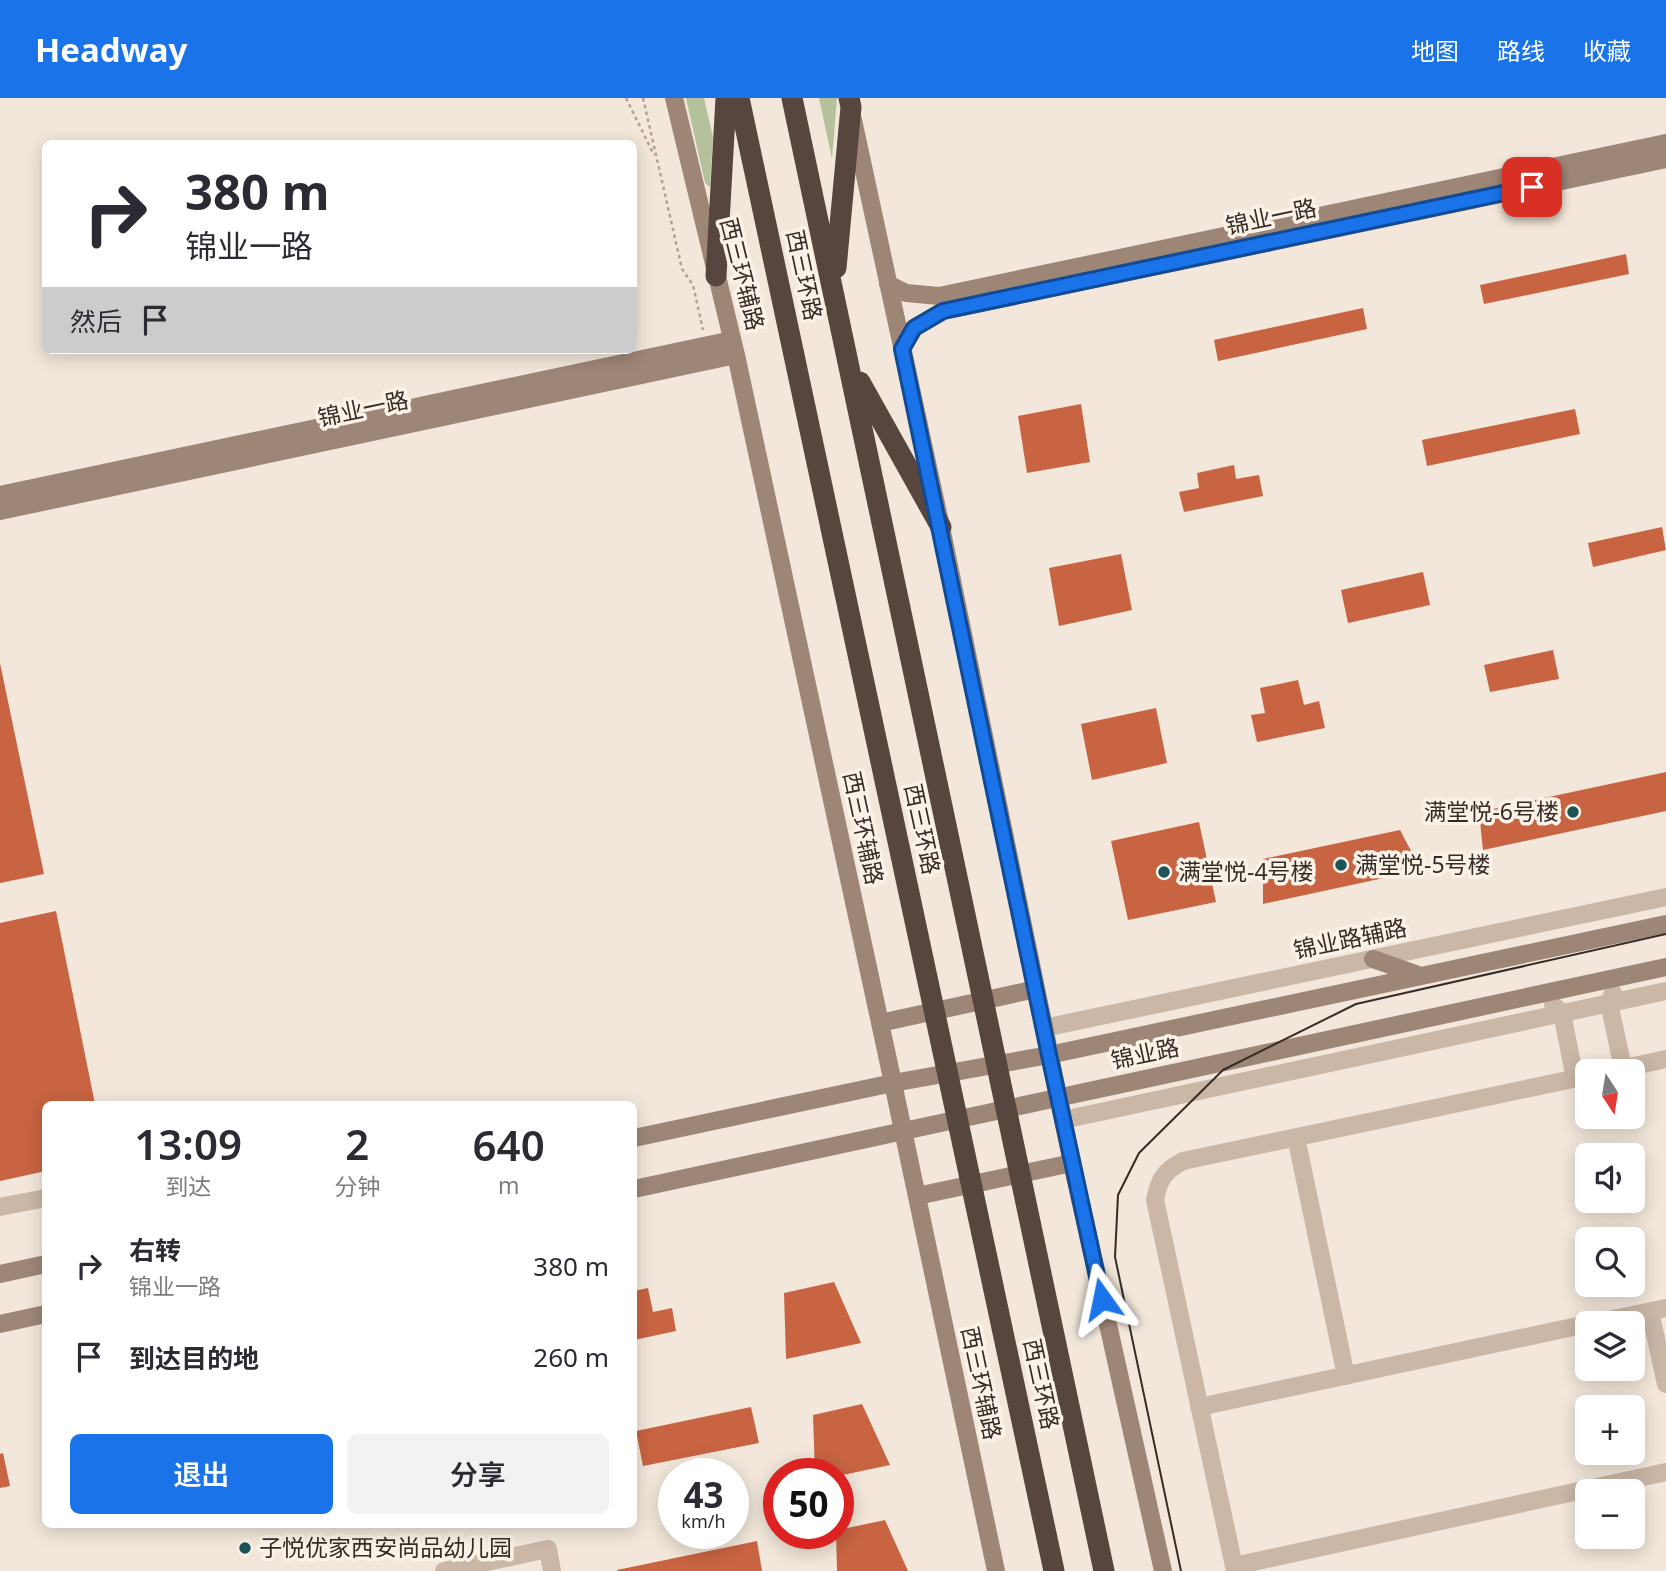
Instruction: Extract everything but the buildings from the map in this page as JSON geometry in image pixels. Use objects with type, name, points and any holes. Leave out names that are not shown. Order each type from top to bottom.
[{"type":"highway","points":[[716,276],[726,98]]},
{"type":"highway","name":"西三环路","points":[[739,98],[1054,1571]]},
{"type":"highway","name":"西三环路","points":[[792,98],[1104,1571]]},
{"type":"highway","points":[[834,291],[850,102]]},
{"type":"highway","points":[[849,363],[941,527]]},
{"type":"main road","name":"西三环辅路","points":[[674,98],[734,347],[996,1571]]},
{"type":"main road","points":[[850,102],[1072,1163],[1163,1571]]},
{"type":"main road","name":"锦业一路","points":[[888,284],[906,293],[939,296],[1666,143]]},
{"type":"main road","name":"锦业一路","points":[[902,349],[914,328],[943,311],[1666,159]]},
{"type":"main road","name":"锦业一路","points":[[0,495],[706,345],[734,347]]},
{"type":"main road","name":"锦业一路","points":[[0,511],[734,347]]},
{"type":"main road","name":"锦业路","points":[[637,1137],[893,1083],[1049,1055],[1666,924]]},
{"type":"main road","points":[[1373,959],[1420,976]]},
{"type":"main road","name":"锦业路","points":[[637,1188],[1666,967]]},
{"type":"main road","points":[[880,1023],[1036,989]]},
{"type":"main road","points":[[917,1196],[1072,1163]]},
{"type":"main road","points":[[0,1274],[42,1265]]},
{"type":"main road","points":[[0,1324],[42,1315]]},
{"type":"street","name":"锦业路辅路","points":[[1044,1028],[1666,897]]},
{"type":"street","points":[[1616,1059],[1609,1003],[1618,977]]},
{"type":"street","points":[[1063,1120],[1666,991]]},
{"type":"street","points":[[1540,994],[1562,1013],[1576,1059]]},
{"type":"street","points":[[1645,1064],[1666,1059]]},
{"type":"street","points":[[1575,1078],[1183,1161],[1168,1169],[1157,1186],[1155,1200],[1234,1569],[1666,1472]]},
{"type":"street","points":[[1296,1137],[1346,1376]]},
{"type":"street","points":[[0,1207],[42,1199]]},
{"type":"street","points":[[1658,1309],[1666,1384]]},
{"type":"street","points":[[1199,1407],[1575,1327]]},
{"type":"street","points":[[444,1571],[548,1549],[552,1571]]},
{"type":"path","points":[[626,98],[657,161]]},
{"type":"path","points":[[643,98],[682,269],[693,285],[706,345]]},
{"type":"green space","points":[[686,98],[704,98],[713,137],[710,187],[705,183]]},
{"type":"green space","points":[[819,98],[837,98],[832,159]]},
{"type":"tram line","points":[[1181,1571],[1115,1257],[1118,1195],[1139,1153],[1223,1070],[1356,1004],[1666,934]]},
{"type":"place","name":"满堂悦-6号楼","points":[[1573,812]]},
{"type":"place","name":"满堂悦-5号楼","points":[[1341,865]]},
{"type":"place","name":"满堂悦-4号楼","points":[[1164,872]]},
{"type":"place","name":"子悦优家西安尚品幼儿园","points":[[245,1548]]},
{"type":"route","points":[[1102,1299],[902,349],[914,328],[943,311],[1532,187]]}]
